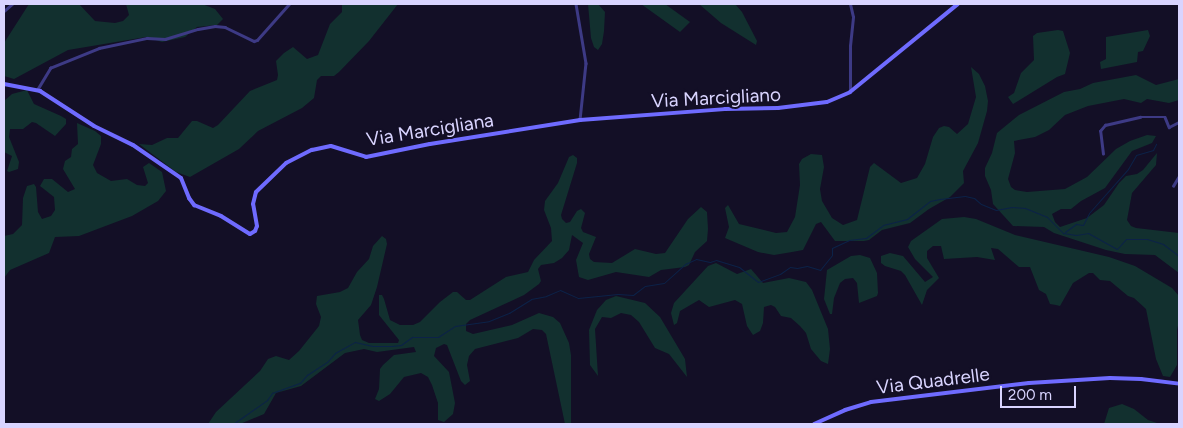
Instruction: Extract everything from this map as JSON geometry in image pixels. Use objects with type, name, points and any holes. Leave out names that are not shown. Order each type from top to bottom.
[{"type":"street","points":[[4,11],[12,4]]},
{"type":"street","points":[[37,90],[50,68],[99,48],[147,38],[165,39],[215,26],[225,27],[254,41],[258,40],[290,4]]},
{"type":"street","points":[[576,4],[586,63],[580,120]]},
{"type":"street","points":[[850,4],[853,17],[850,92]]},
{"type":"street","name":"Via Marcigliano","points":[[580,120],[724,109],[792,107],[832,101],[850,92],[958,4]]},
{"type":"street","name":"Via Marcigliana","points":[[4,84],[37,90],[91,124],[130,143],[182,178],[188,196],[194,205],[221,216],[248,234],[253,233],[258,226],[253,204],[256,192],[287,162],[312,150],[331,146],[359,156],[372,156],[430,144],[580,120]]},
{"type":"street","points":[[1103,154],[1100,131],[1105,125],[1142,117],[1165,117],[1169,128],[1179,122]]},
{"type":"street","points":[[1173,186],[1179,176]]},
{"type":"street","name":"Via Quadrelle","points":[[814,424],[845,410],[871,402],[1029,383],[1110,378],[1141,379],[1179,384]]},
{"type":"green space","points":[[29,4],[79,4],[95,21],[115,23],[123,21],[129,15],[126,4],[202,4],[215,9],[223,19],[217,25],[197,27],[185,37],[162,42],[146,37],[68,50],[14,79],[4,76],[4,43]]},
{"type":"green space","points":[[342,4],[398,4],[369,41],[339,72],[334,76],[321,76],[317,80],[314,98],[302,108],[258,131],[239,149],[190,177],[176,172],[139,144],[152,145],[167,138],[178,138],[192,121],[197,121],[213,128],[218,125],[250,91],[277,80],[276,61],[284,53],[293,47],[307,59],[318,55],[330,24],[342,12]]},
{"type":"green space","points":[[588,4],[598,4],[605,12],[602,44],[598,50],[594,47],[591,38]]},
{"type":"green space","points":[[641,4],[665,4],[690,22],[680,32]]},
{"type":"green space","points":[[699,4],[735,4],[742,12],[757,41],[756,45],[721,23]]},
{"type":"green space","points":[[1148,30],[1150,36],[1143,51],[1138,52],[1137,62],[1101,69],[1100,62],[1106,59],[1106,37]]},
{"type":"green space","points":[[1063,31],[1070,53],[1065,74],[1013,104],[1008,97],[1014,93],[1021,73],[1034,60],[1033,36],[1037,33]]},
{"type":"green space","points":[[971,67],[979,74],[985,86],[988,101],[987,111],[978,143],[963,171],[964,183],[950,197],[910,223],[882,230],[869,240],[864,241],[835,241],[821,222],[816,224],[803,250],[774,255],[758,252],[725,238],[729,227],[725,208],[728,205],[739,224],[776,233],[787,232],[795,217],[800,185],[799,164],[802,159],[811,154],[822,155],[824,167],[820,189],[822,201],[832,218],[843,225],[857,220],[870,167],[874,163],[901,183],[917,178],[925,164],[933,137],[939,128],[949,127],[957,134],[968,124],[976,97]]},
{"type":"green space","points":[[1136,75],[1156,85],[1179,79],[1179,100],[1169,103],[1147,99],[1141,103],[1124,99],[1088,106],[1065,115],[1049,130],[1035,137],[1014,141],[1015,153],[1008,179],[1011,187],[1015,190],[1027,192],[1065,189],[1087,177],[1116,149],[1130,141],[1147,135],[1156,136],[1152,143],[1132,151],[1105,188],[1081,201],[1071,209],[1061,209],[1052,214],[1055,222],[1060,227],[1087,218],[1104,205],[1126,176],[1137,174],[1143,170],[1157,153],[1156,165],[1132,193],[1127,220],[1131,226],[1136,228],[1179,233],[1179,273],[1155,255],[1125,254],[1106,250],[1054,233],[1044,227],[1013,226],[993,204],[991,190],[985,176],[985,168],[992,153],[997,133],[1019,115],[1064,92],[1080,89],[1093,83]]},
{"type":"green space","points":[[27,90],[34,104],[66,119],[66,124],[55,136],[32,122],[23,129],[10,129],[9,137],[19,162],[18,169],[9,172],[7,171],[12,156],[4,152],[4,101],[12,94]]},
{"type":"green space","points":[[77,123],[95,131],[101,136],[101,144],[93,165],[97,173],[111,181],[127,179],[137,185],[145,186],[148,183],[143,167],[149,163],[162,172],[166,191],[158,201],[132,216],[79,236],[55,237],[49,253],[10,270],[4,278],[4,236],[13,234],[22,225],[23,198],[27,186],[34,184],[36,187],[38,212],[42,219],[51,216],[55,210],[54,197],[40,186],[44,179],[52,179],[68,192],[75,189],[63,169],[65,161],[71,157],[72,149],[78,144]]},
{"type":"green space","points":[[573,155],[577,158],[577,163],[561,215],[566,223],[570,222],[577,211],[581,209],[585,213],[581,228],[583,232],[596,237],[589,254],[590,259],[594,262],[612,263],[635,249],[656,254],[665,253],[688,219],[701,207],[707,212],[708,229],[707,241],[695,252],[689,265],[685,267],[661,270],[649,277],[616,272],[588,280],[579,277],[576,260],[583,243],[572,235],[569,250],[562,258],[554,263],[541,265],[538,269],[541,281],[539,284],[524,295],[470,320],[466,324],[466,331],[473,334],[512,325],[539,313],[553,317],[560,323],[569,343],[571,355],[571,424],[565,424],[546,334],[542,330],[533,329],[518,338],[475,349],[469,356],[467,365],[470,381],[465,385],[461,381],[447,345],[444,344],[436,348],[434,356],[449,372],[455,403],[453,414],[444,422],[438,420],[438,403],[432,385],[428,377],[421,373],[404,377],[390,394],[379,401],[375,399],[379,389],[380,369],[383,365],[394,355],[416,352],[414,347],[377,352],[364,349],[345,353],[301,386],[276,393],[264,414],[240,424],[208,424],[216,412],[260,371],[268,359],[276,356],[289,360],[299,351],[319,326],[321,317],[316,304],[317,296],[340,292],[348,288],[357,272],[369,259],[373,246],[382,236],[386,239],[387,244],[377,287],[371,305],[358,320],[362,340],[369,343],[398,343],[399,340],[379,315],[379,295],[382,295],[384,299],[390,320],[400,325],[413,325],[420,322],[453,292],[457,292],[466,300],[470,300],[506,277],[528,272],[534,260],[552,241],[551,228],[544,210],[545,201],[558,183],[569,157]]},
{"type":"green space","points":[[964,217],[976,219],[1015,235],[1109,257],[1135,266],[1172,288],[1179,296],[1179,321],[1177,330],[1177,365],[1170,377],[1163,376],[1156,359],[1146,309],[1110,281],[1100,280],[1093,273],[1089,273],[1073,283],[1060,306],[1050,304],[1046,294],[1039,290],[1030,267],[1019,267],[998,249],[991,248],[995,260],[977,257],[944,259],[941,246],[933,246],[927,251],[927,258],[939,278],[927,290],[922,305],[905,275],[901,271],[881,263],[881,256],[890,253],[903,256],[925,282],[933,277],[915,259],[908,247],[911,241],[942,219]]},
{"type":"green space","points":[[860,255],[870,258],[877,273],[877,296],[859,303],[857,283],[853,278],[845,279],[840,283],[834,298],[832,314],[830,314],[824,299],[827,270],[851,256]]},
{"type":"green space","points":[[716,263],[737,274],[751,269],[763,283],[789,278],[806,282],[812,290],[828,329],[830,349],[828,364],[821,361],[811,349],[806,333],[800,326],[791,318],[781,316],[775,307],[771,305],[764,307],[763,323],[760,331],[753,335],[747,326],[742,304],[735,300],[709,307],[699,300],[680,311],[677,323],[674,325],[671,313],[674,303],[708,266]]},
{"type":"green space","points":[[616,296],[645,303],[660,317],[685,359],[687,377],[669,354],[655,348],[639,322],[631,315],[621,313],[611,318],[602,317],[595,329],[598,376],[590,365],[589,330],[597,310],[606,300]]},
{"type":"green space","points":[[1122,404],[1134,409],[1148,420],[1160,424],[1104,424],[1109,408]]},
{"type":"waterway","points":[[1065,232],[1076,224],[1083,225],[1089,213],[1128,169],[1136,155],[1153,150],[1156,144]]},
{"type":"waterway","points":[[233,424],[267,400],[272,393],[300,383],[307,375],[327,362],[335,353],[355,342],[373,346],[392,346],[401,345],[412,337],[438,337],[455,326],[489,321],[509,313],[531,299],[546,296],[560,290],[578,298],[618,294],[633,295],[645,286],[664,283],[685,264],[696,259],[710,262],[716,260],[739,267],[758,282],[780,274],[790,267],[807,266],[820,270],[832,255],[832,248],[849,240],[866,238],[883,225],[907,219],[930,201],[940,199],[965,196],[974,198],[981,204],[996,210],[1012,207],[1025,208],[1047,217],[1063,233],[1076,235],[1088,233],[1117,249],[1126,239],[1147,239],[1163,244],[1179,256]]}]
